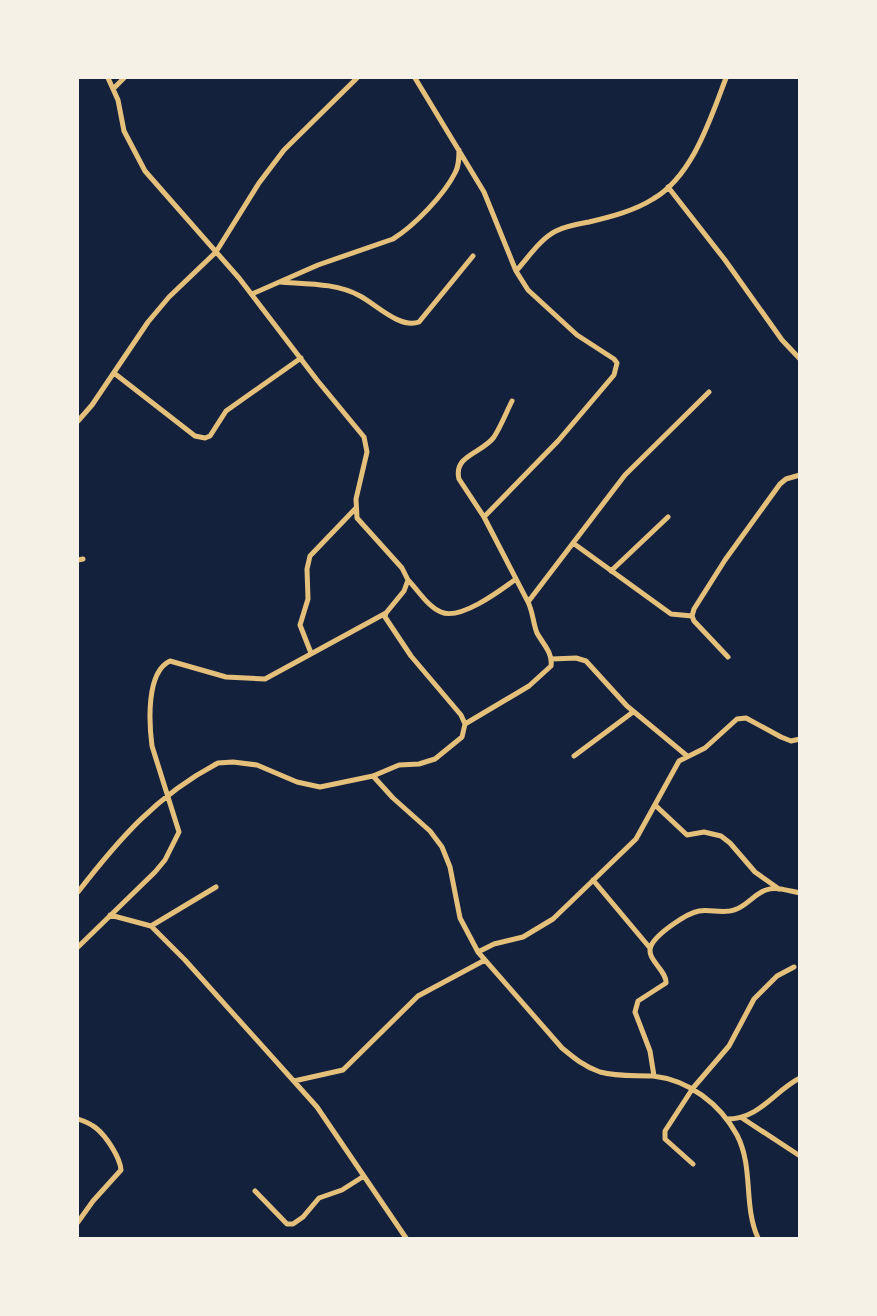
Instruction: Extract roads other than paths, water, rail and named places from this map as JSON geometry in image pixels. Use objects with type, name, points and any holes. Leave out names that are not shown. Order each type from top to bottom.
[{"type":"street","points":[[108,78],[118,100],[124,131],[145,171],[252,294],[300,358],[364,437],[367,444],[355,508],[357,518],[402,568],[408,580],[434,608],[446,614],[456,613],[486,601],[516,580]]},
{"type":"street","points":[[113,89],[124,78]]},
{"type":"street","points":[[78,420],[92,405],[169,297],[216,252],[259,183],[284,150],[357,78]]},
{"type":"street","points":[[415,78],[484,192],[516,271],[528,290],[577,334],[614,359],[616,370],[558,441],[484,517]]},
{"type":"street","points":[[516,271],[541,243],[555,231],[609,217],[643,204],[655,198],[668,187],[697,149],[711,121],[726,78]]},
{"type":"street","points":[[252,294],[318,265],[393,239],[404,233],[456,172],[459,148]]},
{"type":"street","points":[[668,187],[725,260],[782,340],[800,359]]},
{"type":"street","points":[[280,282],[349,290],[400,321],[414,324],[419,322],[473,256]]},
{"type":"street","points":[[114,373],[195,436],[205,438],[210,436],[226,411],[300,358]]},
{"type":"street","points":[[528,602],[625,475],[709,392]]},
{"type":"street","points":[[78,892],[127,830],[143,814],[218,763],[233,762],[257,765],[297,782],[320,787],[373,776],[399,765],[419,764],[435,759],[462,737],[466,724],[529,686],[547,672],[552,659],[535,627],[534,614],[484,517],[459,479],[458,466],[493,438],[512,401]]},
{"type":"street","points":[[692,616],[725,560],[780,484],[786,479],[800,475]]},
{"type":"street","points":[[311,653],[300,625],[308,598],[308,561],[314,551],[355,508]]},
{"type":"street","points":[[611,571],[668,517]]},
{"type":"street","points":[[573,543],[671,614],[692,616],[728,656]]},
{"type":"street","points":[[78,947],[165,860],[177,838],[179,827],[168,797],[150,734],[154,682],[156,673],[163,664],[170,661],[177,662],[236,679],[265,679],[386,612],[404,590],[408,580]]},
{"type":"street","points":[[386,612],[388,622],[411,656],[461,715],[466,724]]},
{"type":"street","points":[[552,659],[576,658],[586,662],[633,712],[686,755]]},
{"type":"street","points":[[574,756],[633,712]]},
{"type":"street","points":[[478,952],[494,944],[535,931],[554,919],[636,839],[679,760],[686,755],[705,748],[737,719],[746,718],[791,741],[800,739]]},
{"type":"street","points":[[373,776],[430,831],[442,847],[450,867],[460,918],[478,952],[508,984],[537,1021],[578,1061],[600,1071],[616,1075],[654,1076],[693,1088],[727,1119],[746,1158],[749,1209],[758,1238]]},
{"type":"street","points":[[655,805],[687,836],[704,832],[720,836],[730,843],[755,872],[779,889]]},
{"type":"street","points":[[593,880],[650,948]]},
{"type":"street","points":[[151,926],[216,887]]},
{"type":"street","points":[[654,1076],[650,1051],[634,1012],[638,1001],[666,983],[666,978],[650,954],[650,948],[664,931],[700,910],[732,911],[742,907],[764,890],[779,889],[800,893]]},
{"type":"street","points":[[110,915],[151,926],[186,960],[316,1107],[406,1238]]},
{"type":"street","points":[[294,1080],[343,1070],[418,996],[485,960]]},
{"type":"street","points":[[693,1164],[665,1139],[665,1131],[693,1088],[729,1046],[754,999],[777,976],[794,967]]},
{"type":"street","points":[[727,1119],[742,1118],[772,1100],[800,1078]]},
{"type":"street","points":[[78,1118],[95,1126],[101,1133],[121,1163],[121,1170],[93,1201],[78,1222]]},
{"type":"street","points":[[742,1118],[800,1156]]},
{"type":"street","points":[[255,1191],[287,1224],[293,1224],[299,1221],[319,1198],[330,1192],[342,1190],[364,1176]]}]
